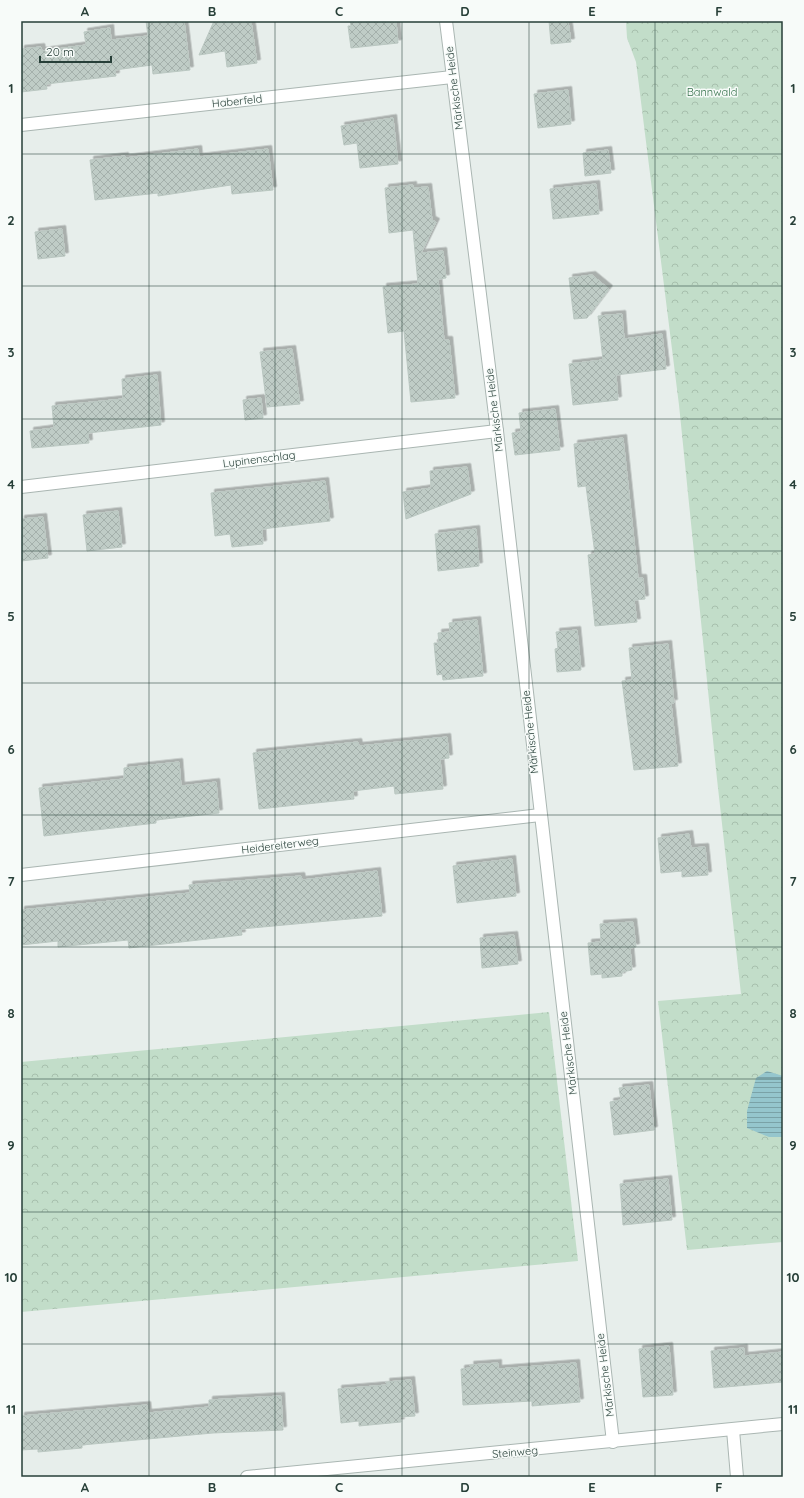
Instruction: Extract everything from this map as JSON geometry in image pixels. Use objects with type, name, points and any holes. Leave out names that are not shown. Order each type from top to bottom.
[{"type":"street","name":"Märkische Heide","points":[[446,21],[497,432],[613,1442]]},
{"type":"street","name":"Haberfeld","points":[[21,125],[452,77]]},
{"type":"street","name":"Lupinenschlag","points":[[21,487],[497,432]]},
{"type":"street","name":"Heidereiterweg","points":[[21,875],[540,815]]},
{"type":"street","name":"Steinweg","points":[[247,1477],[349,1472],[783,1424]]},
{"type":"street","points":[[733,1430],[737,1477]]},
{"type":"green space","name":"Bannwald","points":[[626,21],[783,21],[783,1242],[687,1250],[658,1001],[741,994],[717,779],[679,405],[636,62],[627,38]]},
{"type":"green space","points":[[549,1012],[578,1261],[21,1312],[21,1062]]},
{"type":"water","points":[[767,1071],[783,1076],[783,1137],[769,1137],[747,1128],[747,1111],[756,1078]]},
{"type":"building","points":[[146,21],[184,21],[190,70],[153,74],[152,65],[115,70],[116,76],[46,84],[47,89],[21,92],[21,49],[41,47],[42,51],[86,45],[84,32],[110,28],[111,40],[148,36]]},
{"type":"building","points":[[214,21],[251,21],[257,63],[227,67],[225,51],[199,55]]},
{"type":"building","points":[[350,21],[396,21],[398,43],[351,48],[348,26],[351,26]]},
{"type":"building","points":[[549,21],[568,21],[571,42],[551,44]]},
{"type":"building","points":[[568,90],[571,124],[538,128],[534,94]]},
{"type":"building","points":[[393,118],[398,164],[360,168],[357,143],[344,145],[341,126]]},
{"type":"building","points":[[198,149],[199,157],[268,149],[273,190],[232,194],[231,185],[158,196],[158,193],[95,200],[90,160],[125,156],[125,158]]},
{"type":"building","points":[[608,150],[611,173],[585,176],[583,153]]},
{"type":"building","points":[[596,184],[599,214],[553,219],[550,189]]},
{"type":"building","points":[[413,185],[413,188],[428,187],[432,220],[436,222],[421,253],[443,251],[446,278],[438,279],[444,340],[449,340],[455,398],[411,402],[404,331],[388,333],[383,287],[418,284],[413,230],[389,233],[385,188]]},
{"type":"building","points":[[62,229],[65,256],[38,259],[35,232]]},
{"type":"building","points":[[592,275],[609,289],[587,318],[574,319],[569,278]]},
{"type":"building","points":[[622,314],[624,339],[662,334],[666,369],[616,375],[618,400],[573,405],[569,364],[603,360],[598,316]]},
{"type":"building","points":[[292,349],[300,404],[267,407],[260,352]]},
{"type":"building","points":[[157,375],[161,425],[88,433],[89,443],[32,448],[30,431],[54,428],[52,406],[123,399],[122,379]]},
{"type":"building","points":[[261,398],[263,418],[245,420],[243,400]]},
{"type":"building","points":[[555,409],[560,450],[515,455],[512,433],[521,432],[519,413]]},
{"type":"building","points":[[623,438],[638,578],[643,578],[645,599],[634,600],[637,622],[595,626],[588,555],[595,554],[586,486],[578,487],[574,444]]},
{"type":"building","points":[[467,467],[471,494],[406,519],[403,492],[431,488],[430,471]]},
{"type":"building","points":[[325,481],[330,521],[262,529],[263,544],[232,547],[230,534],[215,536],[211,493]]},
{"type":"building","points":[[118,511],[122,547],[87,551],[83,515]]},
{"type":"building","points":[[43,517],[48,558],[21,561],[21,519]]},
{"type":"building","points":[[476,529],[479,566],[438,571],[435,534]]},
{"type":"building","points":[[477,620],[483,676],[443,680],[442,674],[437,675],[434,643],[439,643],[438,633],[450,632],[449,623]]},
{"type":"building","points":[[577,630],[581,670],[557,672],[555,649],[558,648],[556,632]]},
{"type":"building","points":[[668,644],[674,703],[671,703],[678,766],[634,770],[622,681],[632,680],[629,648]]},
{"type":"building","points":[[447,737],[449,758],[440,759],[443,789],[395,794],[394,786],[353,791],[354,799],[259,809],[253,753],[358,742],[359,746]]},
{"type":"building","points":[[179,762],[181,786],[216,782],[219,813],[156,820],[156,823],[44,836],[39,788],[124,779],[124,768]]},
{"type":"building","points":[[689,834],[691,848],[705,847],[708,875],[682,877],[682,871],[661,873],[658,838]]},
{"type":"building","points":[[512,859],[516,896],[457,903],[453,866]]},
{"type":"building","points":[[377,871],[382,916],[241,929],[242,935],[129,948],[128,940],[58,947],[58,941],[21,945],[21,910],[190,893],[189,885],[301,876],[302,880]]},
{"type":"building","points":[[633,922],[636,947],[630,948],[632,970],[622,972],[622,976],[602,978],[602,974],[591,975],[588,943],[601,942],[600,924]]},
{"type":"building","points":[[514,935],[518,964],[482,968],[480,938]]},
{"type":"building","points":[[649,1085],[654,1130],[614,1135],[610,1102],[621,1100],[619,1088]]},
{"type":"building","points":[[668,1179],[672,1220],[623,1225],[620,1184]]},
{"type":"building","points":[[669,1346],[673,1395],[643,1397],[639,1349]]},
{"type":"building","points":[[744,1348],[744,1356],[783,1352],[783,1382],[714,1388],[711,1351]]},
{"type":"building","points":[[498,1363],[498,1369],[576,1363],[580,1402],[532,1406],[532,1401],[463,1405],[461,1369],[471,1368],[470,1365]]},
{"type":"building","points":[[411,1380],[415,1416],[400,1417],[401,1422],[359,1426],[359,1421],[341,1423],[338,1389],[387,1385],[386,1382]]},
{"type":"building","points":[[281,1396],[283,1430],[213,1433],[82,1445],[82,1448],[38,1452],[38,1449],[21,1450],[21,1416],[147,1405],[148,1413],[209,1407],[209,1400]]}]
